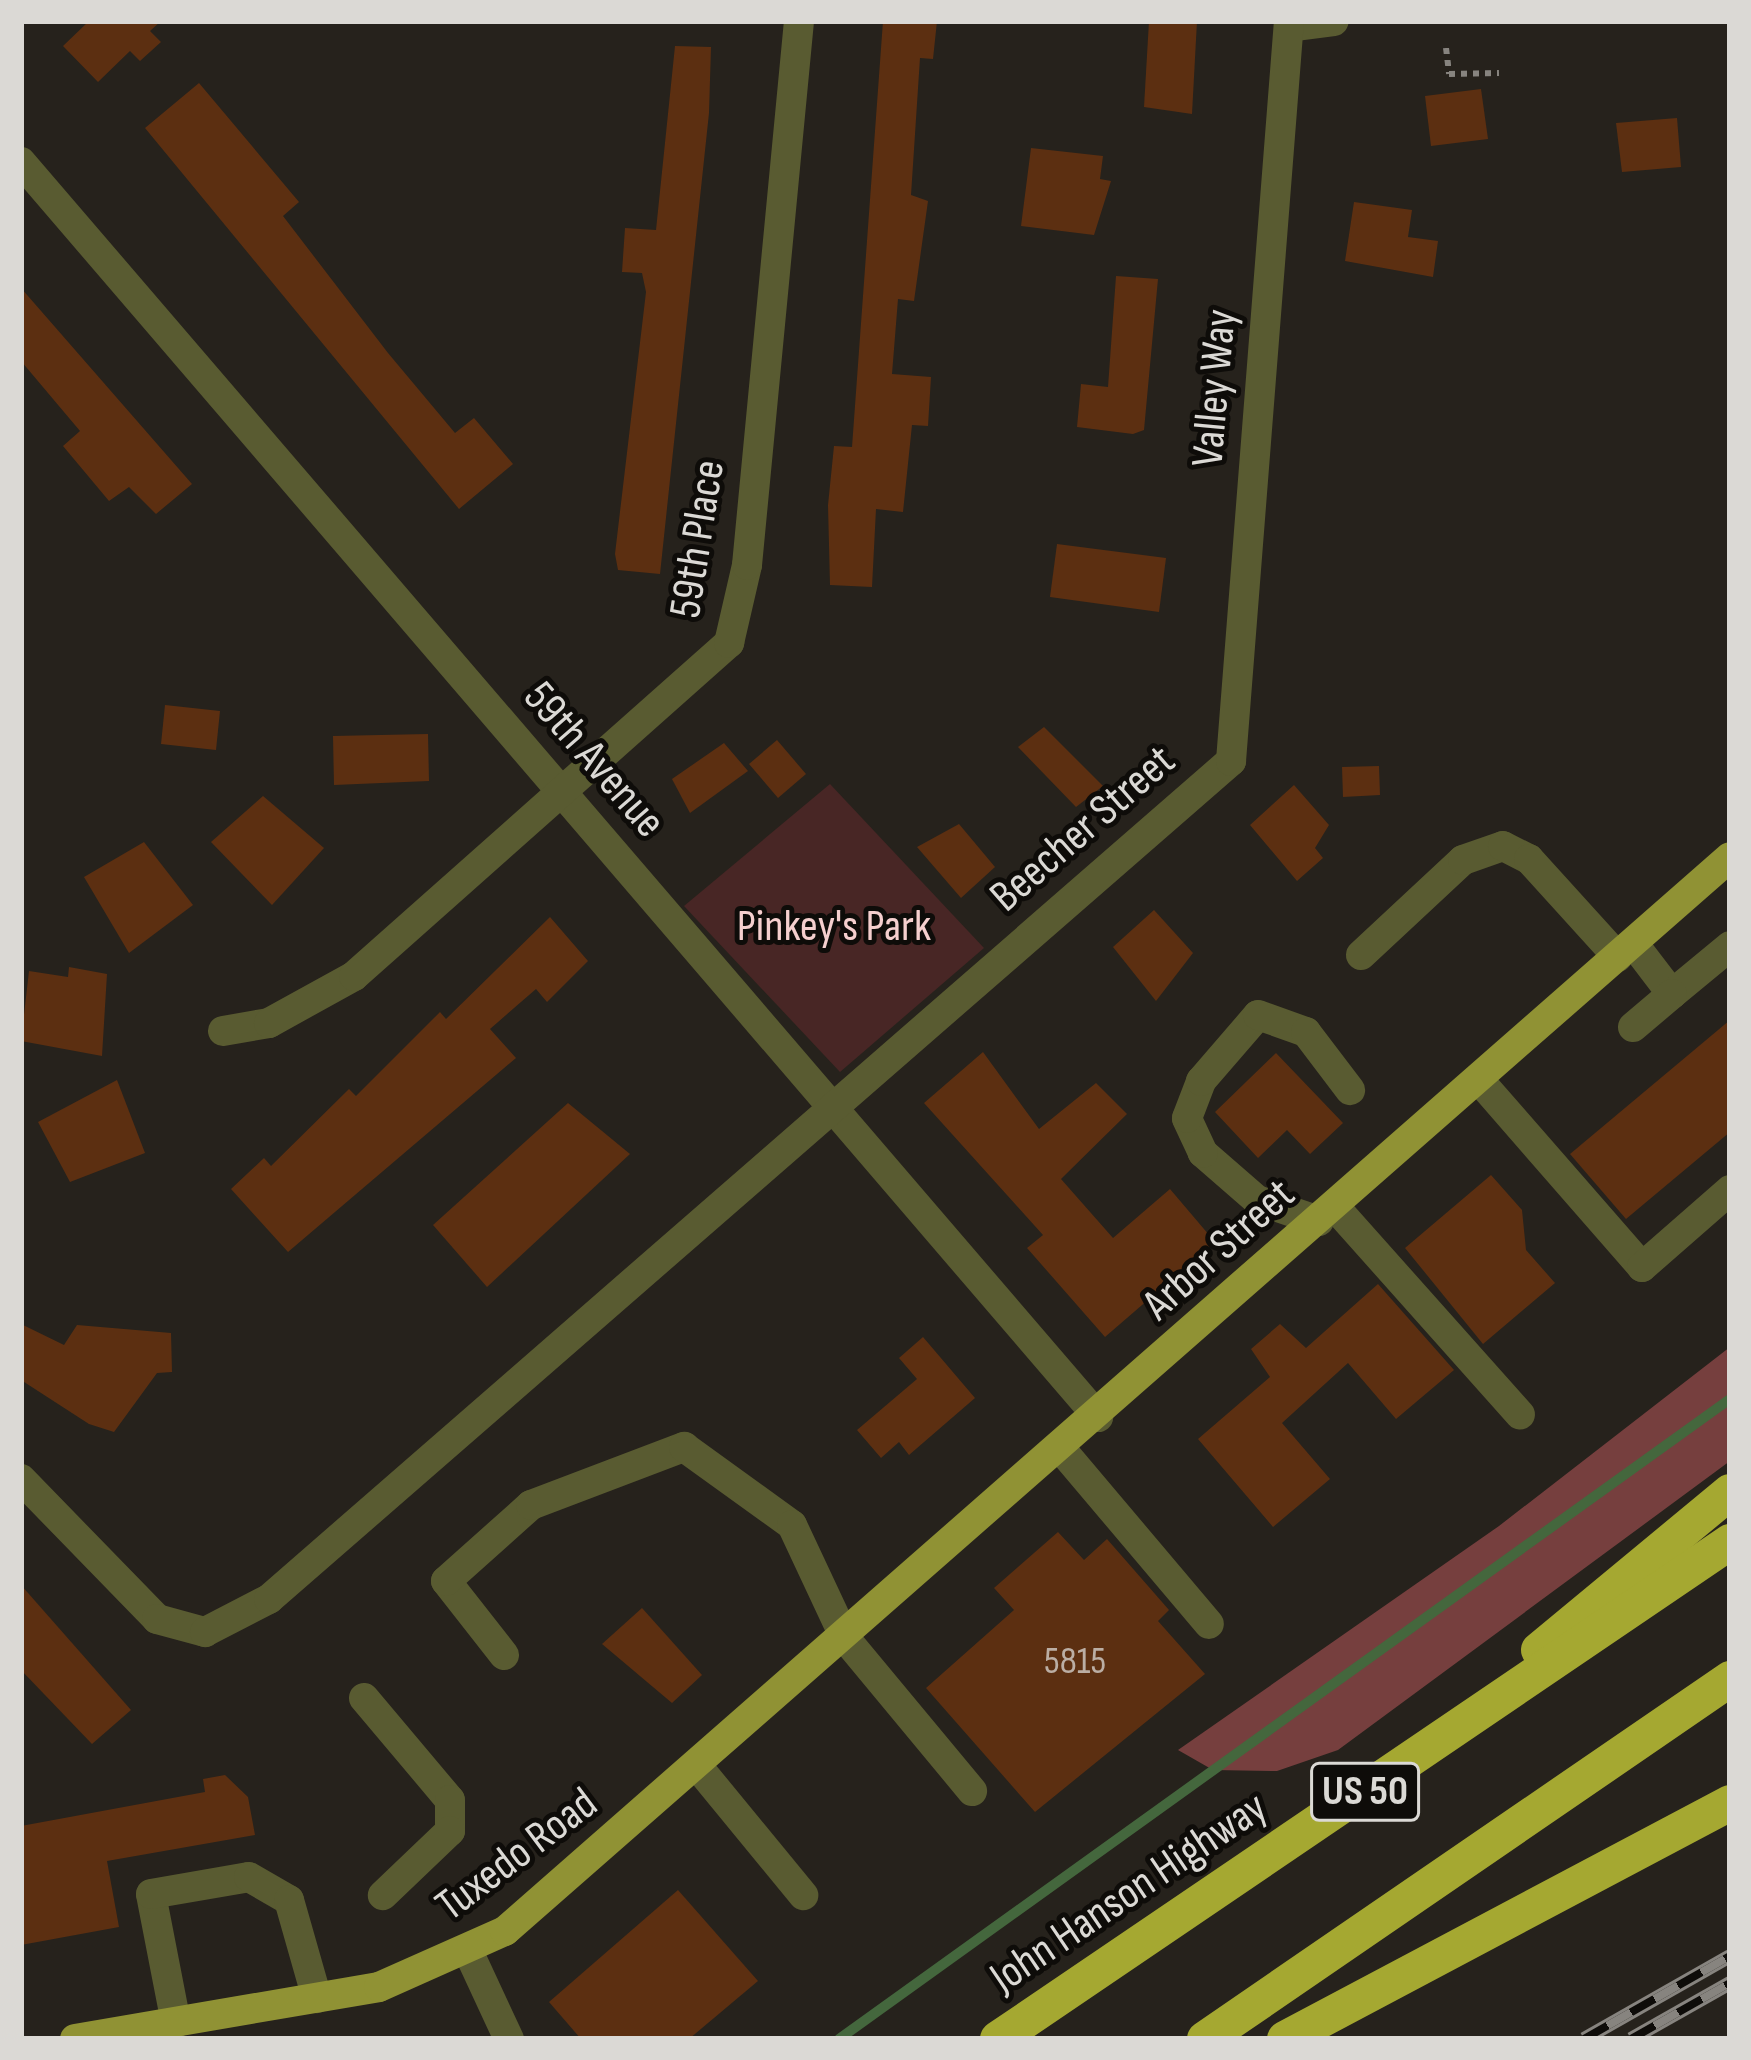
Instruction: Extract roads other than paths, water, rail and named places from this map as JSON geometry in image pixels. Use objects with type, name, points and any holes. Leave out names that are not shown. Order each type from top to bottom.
[{"type":"highway","points":[[1426,1750],[1730,1492]]},
{"type":"highway","name":"John Hanson Highway","points":[[998,2039],[1730,1542]]},
{"type":"highway","name":"US 50","points":[[1205,2039],[1730,1678]]},
{"type":"highway","points":[[1285,2039],[1730,1803]]},
{"type":"main road","name":"Arbor Street","points":[[765,1707],[1730,857]]},
{"type":"main road","name":"Tuxedo Road","points":[[83,2038],[317,1998],[469,1952],[765,1707]]},
{"type":"street","name":"59th Place","points":[[223,1031],[287,1015],[354,976],[709,670],[736,623],[799,21]]},
{"type":"street","points":[[1289,24],[1334,21]]},
{"type":"street","name":"Valley Way","points":[[1231,761],[1289,24]]},
{"type":"street","name":"59th Avenue","points":[[21,162],[1098,1417]]},
{"type":"street","name":"Beecher Street","points":[[21,1479],[157,1619],[205,1632],[269,1599],[830,1105],[1231,761]]},
{"type":"street","points":[[1361,955],[1463,860],[1503,846],[1529,859],[1672,994]]},
{"type":"street","points":[[1633,1028],[1730,946]]},
{"type":"street","points":[[1350,1090],[1306,1032],[1258,1015],[1202,1081],[1187,1118],[1202,1153],[1256,1200],[1327,1214],[1520,1415]]},
{"type":"street","points":[[1479,1080],[1642,1267],[1730,1190]]},
{"type":"street","points":[[504,1655],[446,1581],[531,1505],[685,1447],[792,1525],[844,1638],[972,1791]]},
{"type":"street","points":[[1061,1449],[1209,1624]]},
{"type":"street","points":[[364,1698],[450,1800],[450,1831],[383,1895]]},
{"type":"street","points":[[698,1767],[803,1895]]},
{"type":"street","points":[[176,2023],[151,1894],[170,1890],[249,1877],[289,1900],[317,1998]]},
{"type":"street","points":[[469,1952],[509,2039]]},
{"type":"waterway","points":[[839,2039],[1730,1399]]},
{"type":"railway","points":[[1584,2039],[1730,1956]]},
{"type":"railway","points":[[1631,2039],[1730,1983]]},
{"type":"park label","name":"Pinkey's Park","points":[[834,927]]}]
